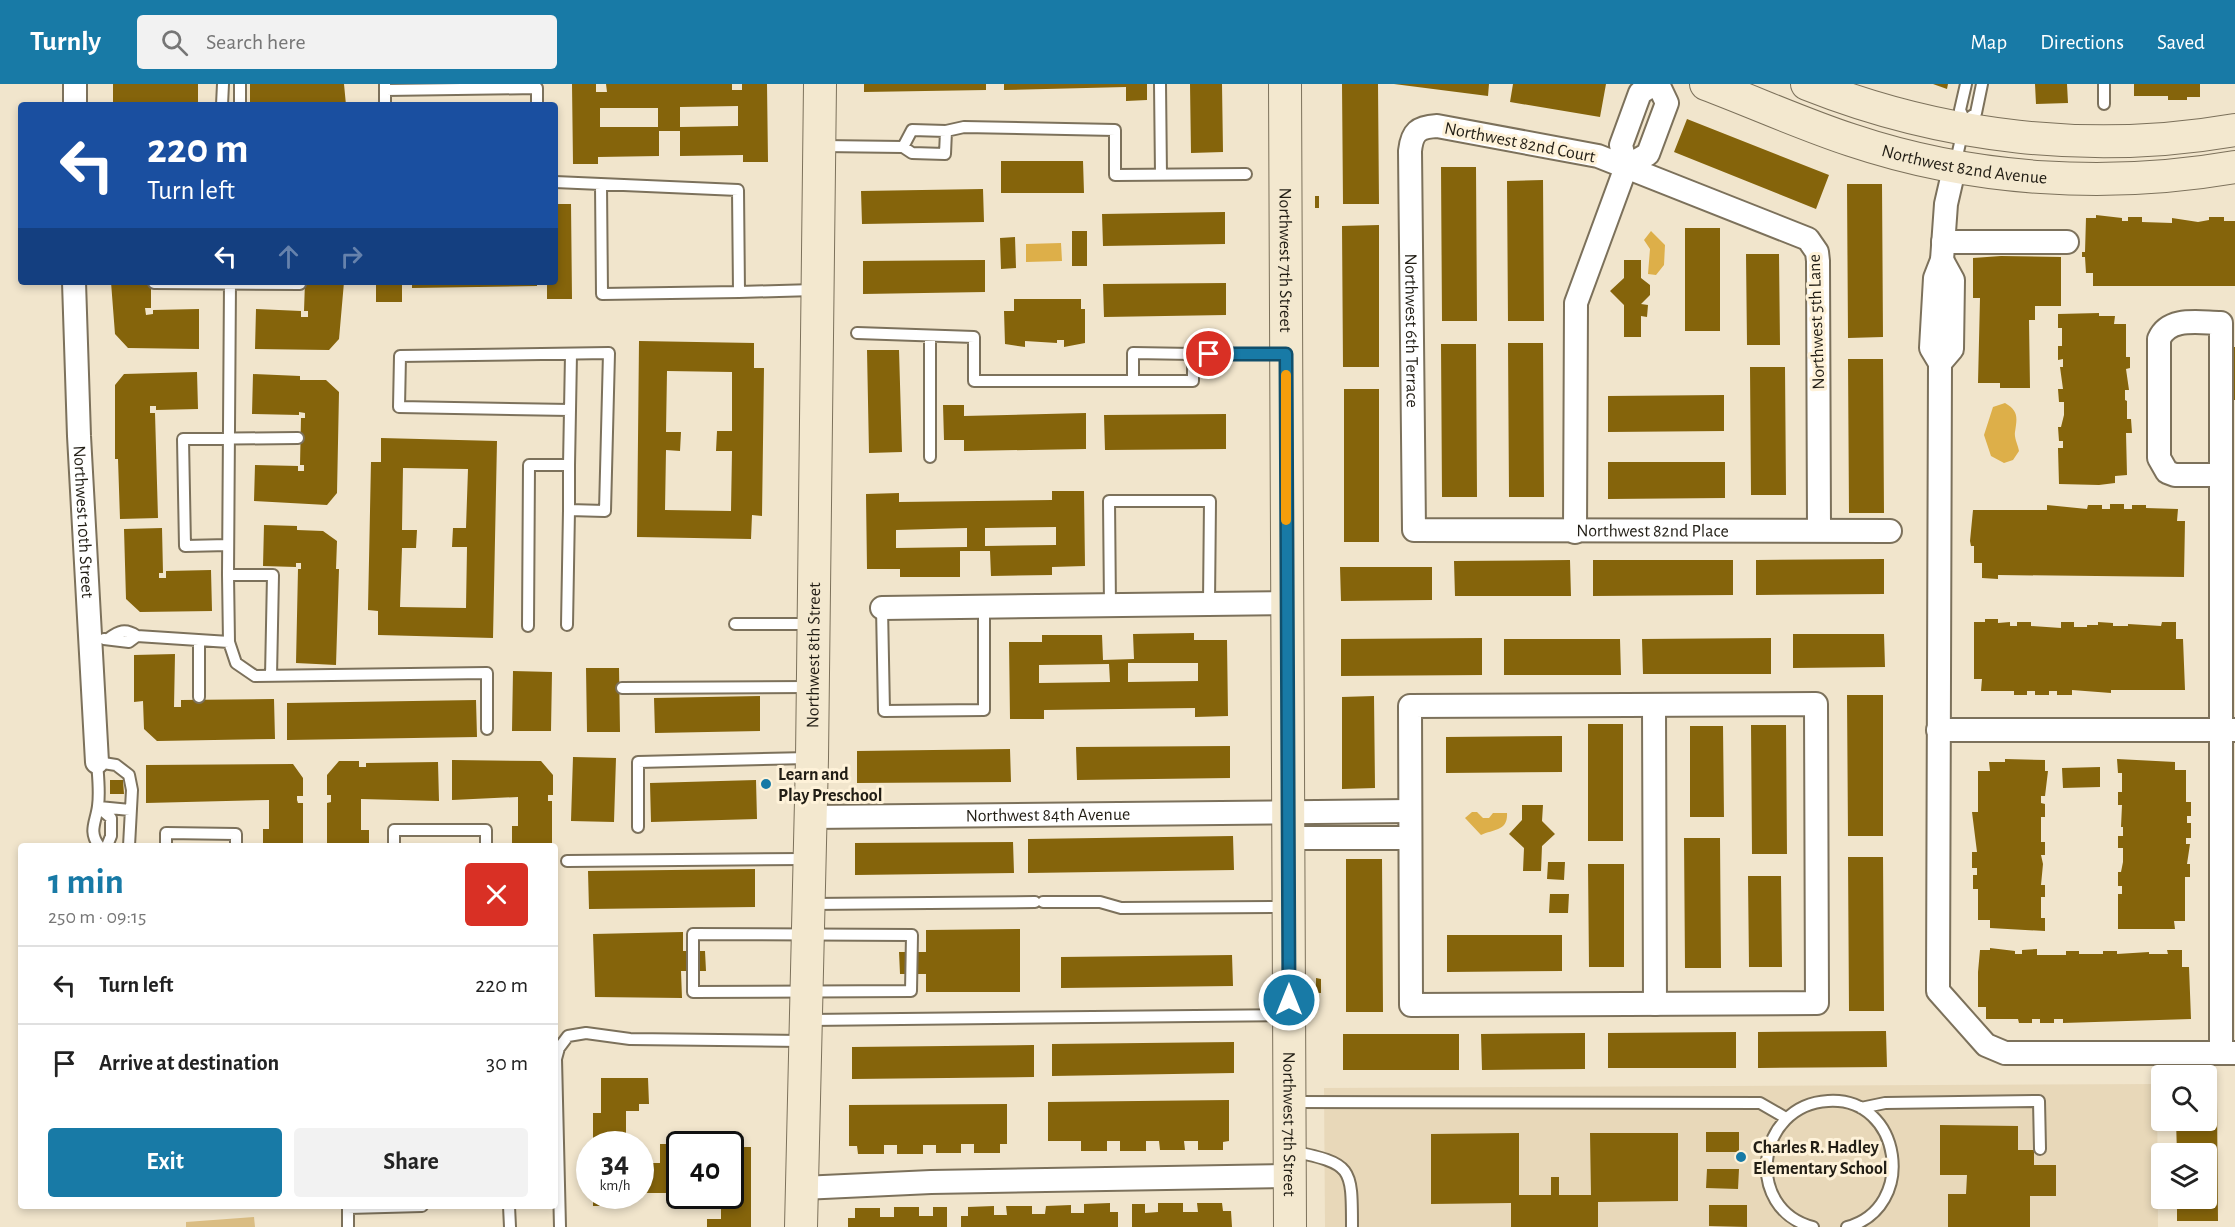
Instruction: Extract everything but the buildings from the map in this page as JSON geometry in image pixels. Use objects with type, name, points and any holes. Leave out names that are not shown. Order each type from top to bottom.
[{"type":"street","points":[[75,84],[75,102]]},
{"type":"street","name":"Northwest 8th Street","points":[[801,1227],[812,758],[820,84]]},
{"type":"street","name":"Northwest 7th Street","points":[[1285,84],[1290,1227]]},
{"type":"street","points":[[1575,532],[1576,303],[1626,167],[1621,145],[1640,93],[1656,84]]},
{"type":"street","name":"Northwest 82nd Avenue","points":[[1706,84],[1852,141],[1955,165],[2063,178],[2170,176],[2235,167]]},
{"type":"street","name":"Northwest 82nd Avenue","points":[[1807,84],[1881,110],[1964,125],[2019,138],[2090,141],[2160,139],[2235,130]]},
{"type":"street","name":"Northwest 82nd Court","points":[[1414,132],[1420,128],[1437,126],[1598,156],[1626,167]]},
{"type":"street","name":"Northwest 6th Terrace","points":[[1414,132],[1410,151],[1414,530]]},
{"type":"street","points":[[1955,165],[1946,204],[1943,251],[1935,278],[1931,348],[1940,363],[1936,983],[1943,1000],[1986,1045],[2004,1053],[2228,1053],[2228,564],[2220,475],[2228,323],[2177,323],[2168,326],[2159,339],[2159,458],[2167,472],[2175,475],[2220,475]]},
{"type":"street","name":"Northwest 5th Lane","points":[[1626,167],[1813,243],[1818,261],[1819,531]]},
{"type":"street","points":[[1943,251],[2067,242]]},
{"type":"street","name":"Northwest 10th Street","points":[[74,285],[99,639],[98,762]]},
{"type":"street","name":"Northwest 82nd Place","points":[[1414,530],[1890,531]]},
{"type":"street","points":[[882,608],[1287,603]]},
{"type":"street","points":[[1816,704],[1817,1003],[1411,1005],[1410,811],[1410,706],[1816,704]]},
{"type":"street","points":[[1654,705],[1655,1004]]},
{"type":"street","points":[[1938,730],[2228,730]]},
{"type":"street","points":[[1288,825],[1410,811]]},
{"type":"street","name":"Northwest 84th Avenue","points":[[810,817],[1288,825]]},
{"type":"street","points":[[1288,825],[1410,838]]},
{"type":"street","points":[[802,1188],[1289,1163]]},
{"type":"lane","points":[[222,101],[220,84],[240,85],[240,102]]},
{"type":"lane","points":[[1160,84],[1161,175]]},
{"type":"lane","points":[[1955,165],[1964,125],[1960,110],[1966,84]]},
{"type":"lane","points":[[1964,125],[1976,113],[1982,84]]},
{"type":"lane","points":[[2104,84],[2104,104]]},
{"type":"lane","points":[[385,87],[537,88],[537,102]]},
{"type":"lane","points":[[903,147],[912,130],[946,131],[964,127],[1115,130],[1115,175],[1246,174]]},
{"type":"lane","points":[[819,146],[903,147],[912,153],[945,154],[946,131]]},
{"type":"lane","points":[[558,182],[738,190],[739,292]]},
{"type":"lane","points":[[601,185],[602,294],[817,290]]},
{"type":"lane","points":[[230,285],[229,642],[236,663],[245,671],[255,675],[271,676],[487,674],[487,729]]},
{"type":"lane","points":[[857,333],[974,336],[974,381],[1192,381],[1193,354]]},
{"type":"lane","points":[[930,336],[930,457]]},
{"type":"lane","points":[[569,510],[605,511],[609,353],[400,356],[399,407],[570,410]]},
{"type":"lane","points":[[1133,380],[1133,353],[1286,354]]},
{"type":"lane","points":[[567,626],[571,354]]},
{"type":"lane","points":[[228,545],[185,546],[183,439],[298,438]]},
{"type":"lane","points":[[528,626],[529,465],[569,465]]},
{"type":"lane","points":[[1110,606],[1109,501],[1210,501],[1209,603]]},
{"type":"lane","points":[[228,574],[273,575],[271,676]]},
{"type":"lane","points":[[882,608],[884,711],[984,710],[984,608]]},
{"type":"lane","points":[[735,624],[813,624]]},
{"type":"lane","points":[[99,639],[119,631],[129,631],[136,636],[229,642]]},
{"type":"lane","points":[[199,641],[199,697]]},
{"type":"lane","points":[[622,688],[812,687]]},
{"type":"lane","points":[[638,827],[638,762],[812,758]]},
{"type":"lane","points":[[97,843],[93,837],[93,819],[98,807],[98,762],[116,765],[129,775],[132,790],[129,843]]},
{"type":"lane","points":[[98,807],[130,810]]},
{"type":"lane","points":[[98,807],[111,818],[111,836],[108,843]]},
{"type":"lane","points":[[394,843],[394,830],[486,830],[486,843]]},
{"type":"lane","points":[[166,843],[166,833],[236,834],[236,843]]},
{"type":"lane","points":[[567,861],[809,859]]},
{"type":"lane","points":[[808,904],[1100,902],[1121,908],[1288,907]]},
{"type":"lane","points":[[558,1053],[562,1041],[576,1034],[630,1039],[806,1017],[911,991],[912,935],[693,934],[693,992],[806,1017],[1289,1015]]},
{"type":"lane","points":[[1861,1108],[1885,1103],[2039,1101],[2040,1149]]},
{"type":"lane","points":[[1289,1102],[1760,1103],[1786,1118]]},
{"type":"lane","points":[[1814,1227],[1793,1217],[1781,1206],[1767,1178],[1769,1145],[1786,1118],[1814,1102],[1846,1102],[1861,1108],[1885,1130],[1894,1161],[1894,1177],[1880,1206],[1868,1218],[1847,1227]]},
{"type":"lane","points":[[1289,1163],[1336,1162],[1347,1172],[1352,1188],[1352,1227]]},
{"type":"lane","points":[[558,1170],[560,1227]]},
{"type":"lane","points":[[348,1209],[348,1227]]},
{"type":"lane","points":[[509,1209],[510,1227]]},
{"type":"shaded area","points":[[1651,231],[1665,245],[1664,265],[1656,275],[1648,274],[1650,249],[1644,240]]},
{"type":"shaded area","points":[[1061,243],[1062,261],[1026,262],[1026,244]]},
{"type":"shaded area","points":[[2005,403],[2013,409],[2016,415],[2015,434],[2019,451],[2013,460],[2004,463],[1991,456],[1984,435],[1993,407]]},
{"type":"shaded area","points":[[1472,812],[1477,812],[1483,818],[1489,818],[1493,813],[1507,813],[1507,819],[1503,826],[1481,835],[1465,818]]},
{"type":"shaded area","name":"Charles R. Hadley Elementary School","points":[[2151,1084],[2151,1131],[2157,1131],[2157,1143],[2151,1143],[2151,1209],[2158,1209],[2158,1227],[1325,1227],[1324,1088]]},
{"type":"shaded area","points":[[254,1217],[255,1227],[186,1227],[186,1222]]},
{"type":"slow traffic","points":[[1286,375],[1286,520]]},
{"type":"place","name":"Learn and Play Preschool","points":[[766,784]]},
{"type":"place","name":"Charles R. Hadley Elementary School","points":[[1741,1157]]},
{"type":"route","points":[[1209,354],[1286,354],[1289,1000]]}]
